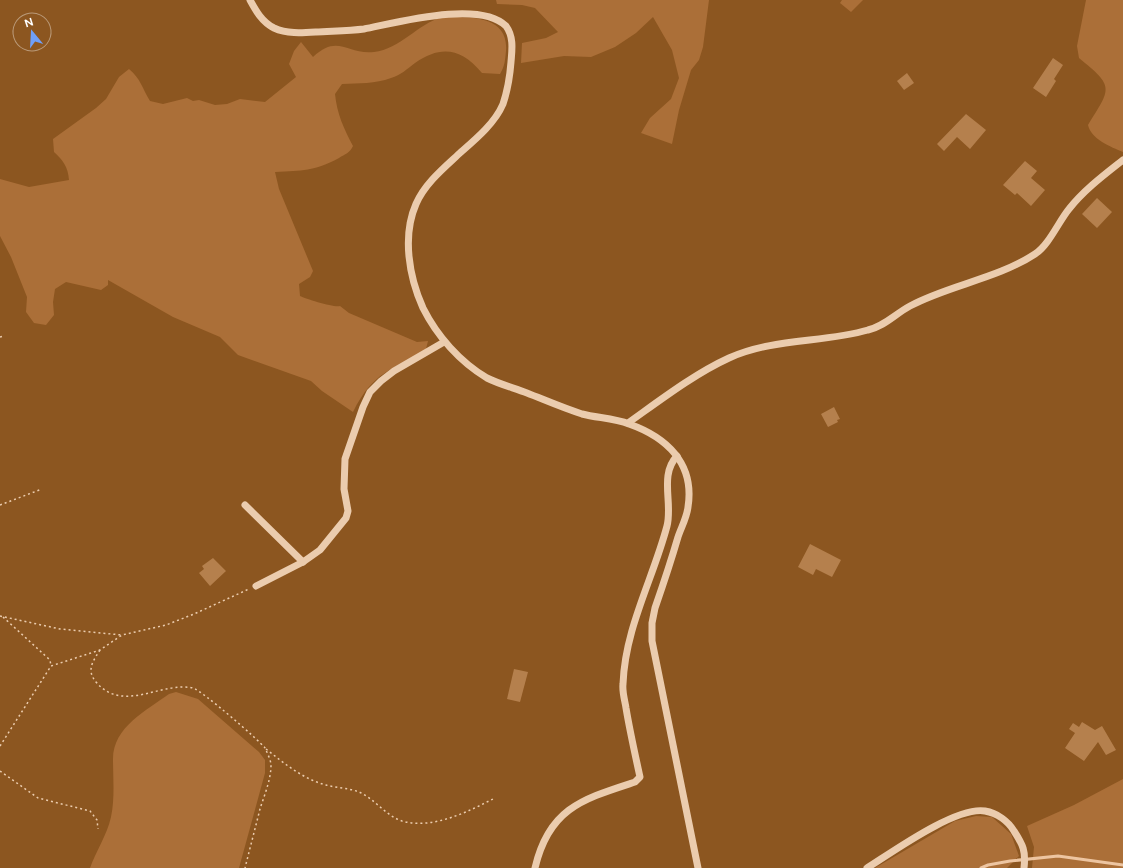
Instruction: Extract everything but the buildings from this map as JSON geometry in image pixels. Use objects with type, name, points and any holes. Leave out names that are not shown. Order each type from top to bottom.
[{"type":"street","points":[[250,0],[262,19],[271,26],[283,31],[299,33],[363,29],[431,13],[462,9],[483,11],[494,16],[506,25],[511,37],[512,50],[511,67],[503,104],[494,119],[477,138],[438,174],[416,203],[410,222],[408,249],[411,274],[423,308],[444,342],[471,367],[489,379],[584,414],[628,423],[659,438],[674,450],[683,467],[688,485],[688,507],[655,608],[652,623],[652,641],[698,868]]},
{"type":"street","points":[[628,423],[675,390],[730,358],[767,346],[814,340],[870,330],[888,322],[909,306],[1008,268],[1036,254],[1069,208],[1089,188],[1123,160]]},
{"type":"street","points":[[256,586],[303,562],[320,550],[346,518],[348,511],[344,489],[346,459],[363,407],[370,392],[394,371],[444,342]]},
{"type":"street","points":[[535,868],[542,844],[555,822],[568,810],[581,802],[635,782],[640,777],[630,732],[623,686],[625,660],[631,629],[667,526],[668,475],[670,465],[677,456]]},
{"type":"street","points":[[246,505],[303,562]]},
{"type":"street","points":[[866,868],[925,832],[970,812],[985,811],[1008,821],[1022,843],[1026,854],[1024,868]]},
{"type":"path","points":[[0,337],[4,336]]},
{"type":"path","points":[[0,505],[42,489]]},
{"type":"path","points":[[0,746],[51,666],[100,650],[122,635],[173,622],[256,586]]},
{"type":"path","points":[[1,616],[60,628],[122,635]]},
{"type":"path","points":[[1,616],[50,660],[51,666]]},
{"type":"path","points":[[100,650],[91,665],[91,672],[98,684],[114,695],[122,697],[140,696],[178,686],[195,688],[244,728],[265,748],[307,778],[326,785],[360,792],[386,812],[403,821],[422,822],[443,820],[495,798]]},
{"type":"path","points":[[245,868],[271,764],[265,748]]},
{"type":"path","points":[[0,771],[38,798],[90,812],[97,820],[98,829]]},
{"type":"shaded area","points":[[496,0],[709,0],[703,47],[699,60],[691,70],[679,110],[672,144],[641,133],[650,118],[671,99],[679,78],[672,50],[653,17],[636,33],[615,47],[591,57],[564,56],[521,63],[522,43],[546,38],[558,32],[535,8],[522,5],[497,4]]},
{"type":"shaded area","points":[[842,0],[863,0],[851,12],[840,3]]},
{"type":"shaded area","points":[[1086,0],[1123,0],[1123,152],[1107,145],[1097,138],[1090,130],[1088,125],[1105,95],[1106,88],[1104,82],[1099,76],[1079,58],[1077,46]]},
{"type":"shaded area","points":[[442,17],[463,17],[484,20],[494,24],[501,30],[505,39],[506,51],[504,66],[500,74],[482,73],[466,58],[450,52],[442,52],[433,53],[424,57],[395,77],[367,83],[342,84],[335,94],[341,121],[353,146],[350,150],[330,163],[322,166],[301,170],[275,172],[279,189],[313,271],[310,277],[299,284],[300,296],[327,305],[340,306],[349,313],[417,342],[428,341],[426,349],[384,373],[376,380],[368,388],[353,412],[322,391],[311,381],[238,355],[220,337],[173,317],[108,280],[108,285],[101,290],[66,282],[55,289],[53,302],[54,315],[46,325],[34,323],[26,312],[27,297],[11,257],[0,236],[0,179],[29,187],[69,180],[68,171],[60,158],[54,152],[53,139],[106,99],[119,77],[129,69],[139,80],[150,101],[163,104],[187,98],[193,101],[199,100],[215,105],[227,104],[240,99],[265,102],[296,77],[289,64],[294,51],[301,42],[313,57],[322,50],[336,46],[357,51],[374,52],[392,46],[433,20]]},
{"type":"shaded area","points":[[176,692],[198,699],[259,752],[265,760],[265,773],[239,868],[90,868],[107,830],[111,817],[113,795],[113,759],[119,738],[133,720],[169,694]]},
{"type":"shaded area","points":[[1123,779],[1123,868],[1032,868],[1034,847],[1027,826],[1074,805]]},
{"type":"shaded area","points":[[976,816],[992,817],[1011,834],[1019,856],[1007,868],[875,868],[955,821]]},
{"type":"waterway","points":[[981,868],[988,865],[1010,861],[1058,856],[1123,865]]}]
